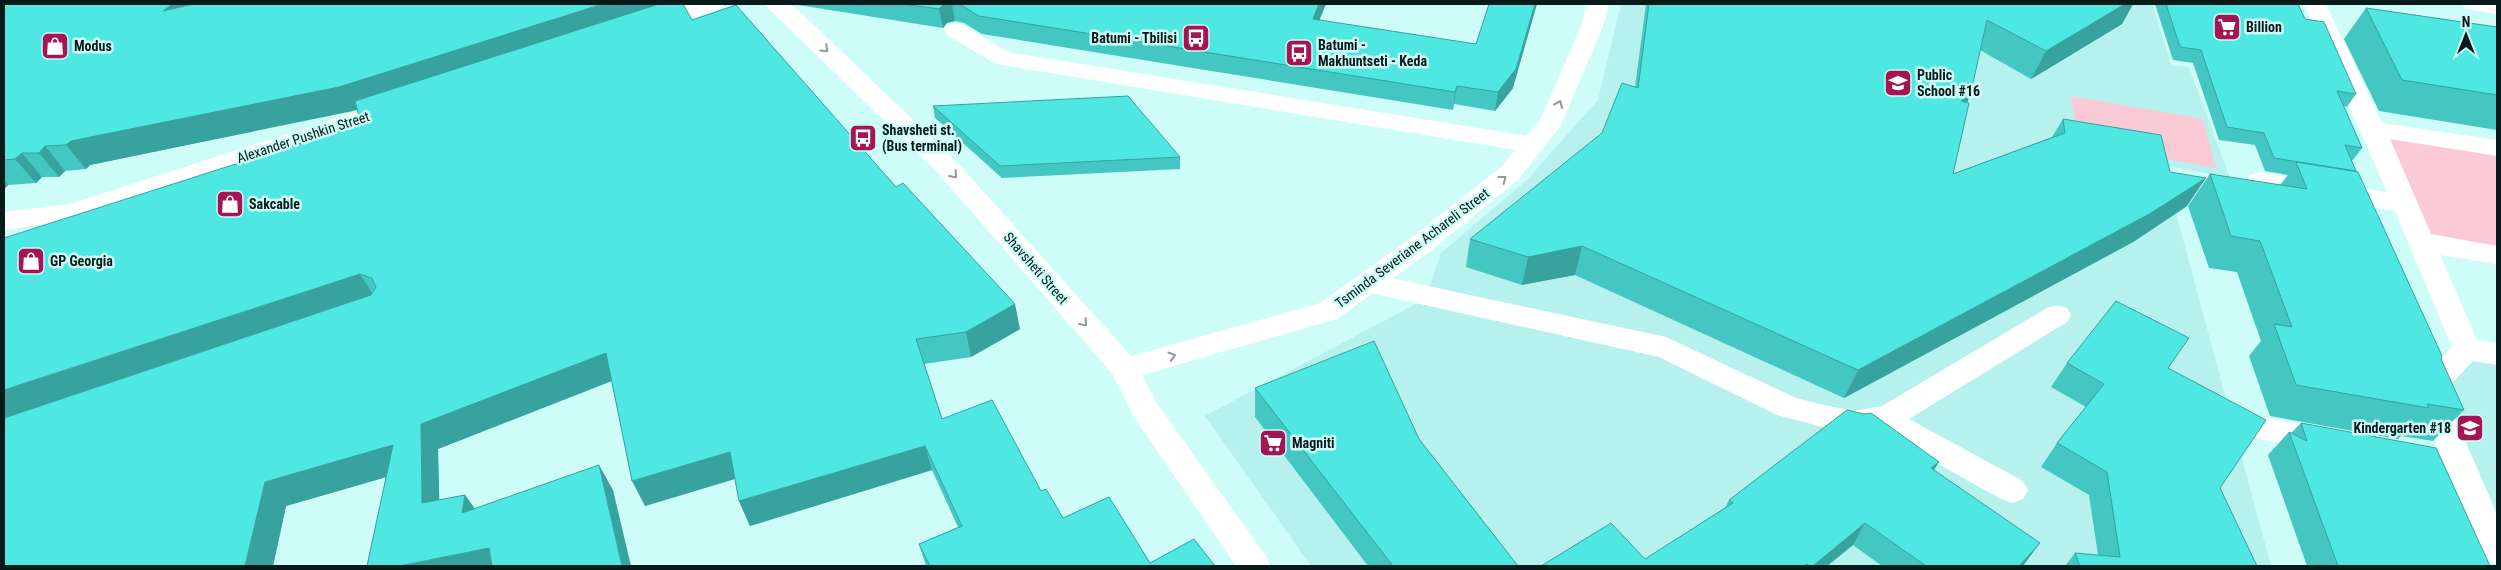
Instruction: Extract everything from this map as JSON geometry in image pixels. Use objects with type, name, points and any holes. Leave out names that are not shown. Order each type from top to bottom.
[{"type":"main road","points":[[634,29],[714,4]]},
{"type":"main road","name":"Shavsheti Street","points":[[775,4],[790,15],[947,167],[1125,369],[1145,409],[1254,566]]},
{"type":"main road","name":"Tsminda Severiane Achareli Street","points":[[1125,369],[1327,312],[1419,246],[1510,174],[1552,120],[1592,26],[1598,4]]},
{"type":"main road","points":[[2315,4],[2373,130],[2467,349]]},
{"type":"main road","points":[[2473,4],[2497,7]]},
{"type":"main road","points":[[955,30],[1002,58],[1532,145]]},
{"type":"main road","name":"Alexander Pushkin Street","points":[[4,221],[72,213],[418,99]]},
{"type":"main road","points":[[2373,130],[2497,148]]},
{"type":"main road","points":[[2258,181],[2404,204]]},
{"type":"main road","points":[[2421,242],[2497,255]]},
{"type":"main road","points":[[1367,283],[1638,340],[1666,348],[1788,407],[1853,423],[1882,419],[2057,315]]},
{"type":"main road","points":[[2467,349],[2497,354]]},
{"type":"main road","points":[[2467,349],[2428,390],[2497,550]]},
{"type":"main road","points":[[1882,419],[2012,490]]},
{"type":"main road","points":[[2246,426],[2353,446]]},
{"type":"main road","points":[[2431,459],[2460,465]]},
{"type":"shaded area","points":[[1621,4],[2152,4],[2171,65],[2189,67],[2230,178],[2163,165],[2271,566],[1311,566],[1205,416],[1425,299],[1441,253],[1527,180],[1598,100]]},
{"type":"shaded area","points":[[2071,96],[2203,119],[2216,168],[2079,144]]},
{"type":"shaded area","points":[[2373,129],[2497,148],[2497,255],[2421,242]]},
{"type":"shaded area","name":"Kindergarten #18","points":[[2467,349],[2497,354],[2497,550],[2428,391]]},
{"type":"building","points":[[4,4],[173,4],[163,11],[193,4],[603,4],[339,87],[71,141],[66,145],[45,146],[39,153],[22,153],[15,159],[4,160]]},
{"type":"building","points":[[659,4],[683,4],[692,20],[736,5],[896,187],[903,183],[1015,304],[966,332],[916,339],[942,419],[992,400],[1041,491],[1046,489],[1063,518],[1109,497],[1150,563],[1194,539],[1215,566],[930,566],[919,544],[962,526],[925,446],[739,501],[730,452],[632,481],[606,353],[421,424],[422,503],[465,495],[462,513],[599,465],[622,566],[492,566],[489,548],[399,566],[367,566],[393,445],[265,482],[245,566],[4,566],[4,418],[371,295],[376,287],[372,278],[360,274],[4,390],[4,238],[361,124],[355,101]]},
{"type":"building","points":[[903,4],[947,4],[939,9]]},
{"type":"building","points":[[957,4],[1319,4],[1313,19],[1476,44],[1489,4],[1535,4],[1516,69],[1498,92],[1457,86],[1455,92],[979,16]]},
{"type":"building","points":[[1649,4],[2125,4],[2046,51],[1987,20],[1970,96],[1961,101],[1969,103],[1953,174],[2065,133],[2063,119],[2161,135],[2170,172],[2206,178],[2151,213],[1858,370],[1582,246],[1528,257],[1470,239],[1602,133],[1622,83],[1638,88]]},
{"type":"building","points":[[2166,4],[2298,4],[2305,19],[2324,22],[2356,94],[2337,91],[2362,148],[2345,145],[2356,171],[2274,158],[2264,133],[2227,127],[2201,50],[2180,47]]},
{"type":"building","points":[[2366,8],[2497,27],[2497,95],[2402,80]]},
{"type":"building","points":[[1128,96],[1180,157],[1000,166],[933,106]]},
{"type":"building","points":[[2296,162],[2358,172],[2442,356],[2441,359],[2464,410],[2427,404],[2429,408],[2296,385],[2274,324],[2292,327],[2260,241],[2231,236],[2210,174],[2307,189]]},
{"type":"building","points":[[2116,301],[2189,338],[2168,368],[2266,420],[2220,488],[2257,566],[2080,566],[2075,553],[2120,557],[2107,472],[2057,443],[2104,384],[2067,363]]},
{"type":"building","points":[[1374,341],[1419,439],[1518,566],[1393,566],[1255,388]]},
{"type":"building","points":[[1847,410],[1864,414],[1871,413],[1939,462],[1931,468],[2040,543],[2019,566],[1926,566],[1865,523],[1813,566],[1807,564],[1803,566],[1541,566],[1611,523],[1645,559],[1733,503],[1729,500]]},
{"type":"building","points":[[2301,423],[2436,448],[2490,566],[2338,566],[2289,432],[2307,441]]},
{"type":"place","name":"Billion","points":[[2227,27]]},
{"type":"place","name":"Batumi - Tbilisi","points":[[1196,38]]},
{"type":"place","name":"Modus","points":[[55,46]]},
{"type":"place","name":"Batumi - Makhuntseti - Keda","points":[[1299,53]]},
{"type":"place","name":"Public School #16","points":[[1898,83]]},
{"type":"place","name":"Shavsheti st. (Bus terminal)","points":[[863,138]]},
{"type":"place","name":"Sakcable","points":[[230,204]]},
{"type":"place","name":"GP Georgia","points":[[31,261]]},
{"type":"place","name":"Kindergarten #18","points":[[2470,428]]},
{"type":"place","name":"Magniti","points":[[1273,443]]}]
